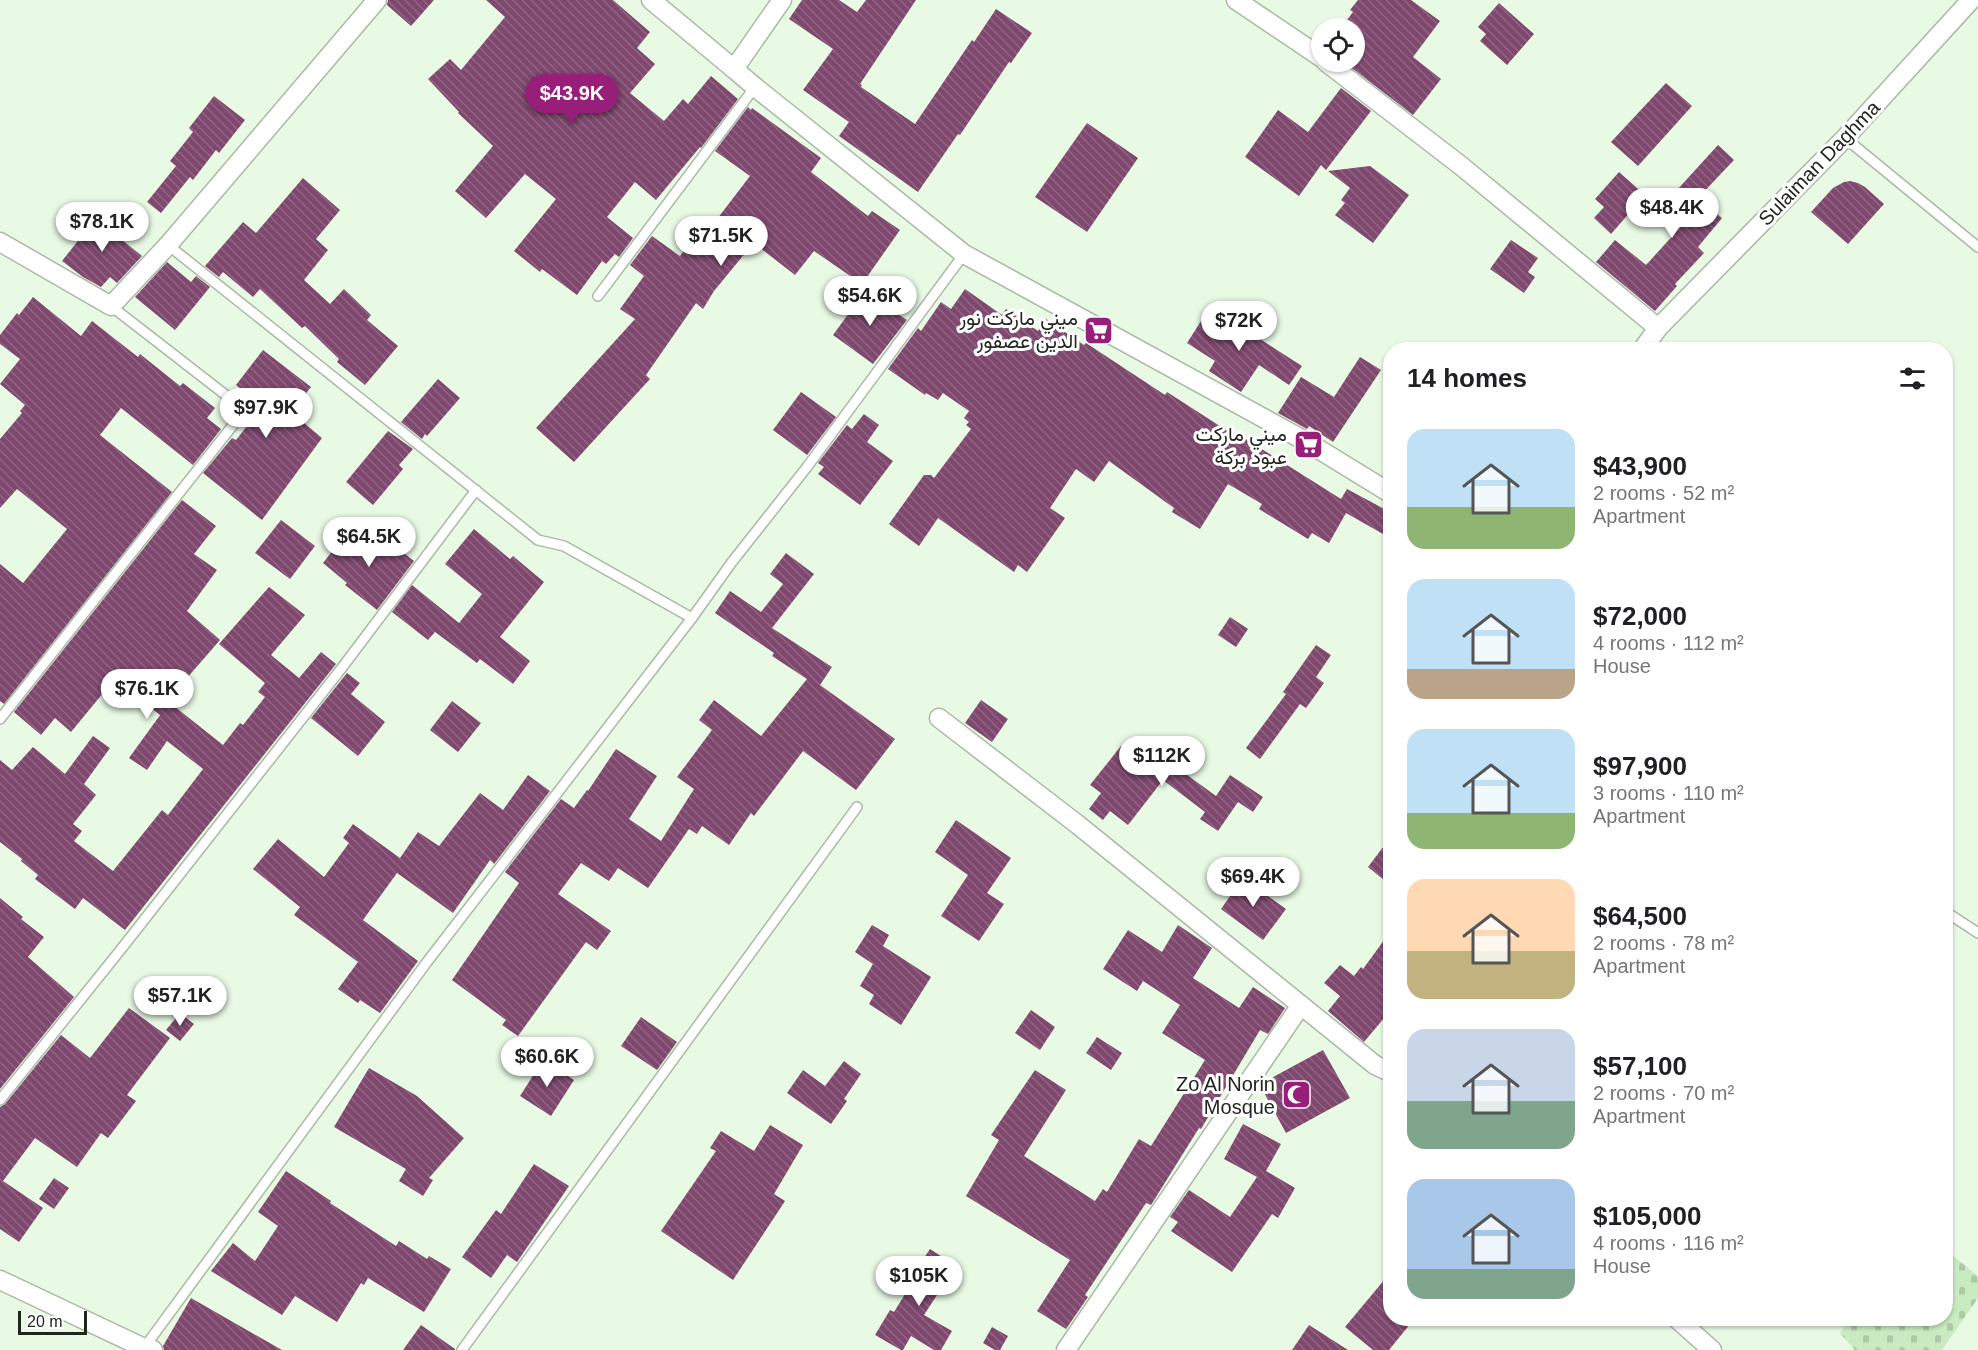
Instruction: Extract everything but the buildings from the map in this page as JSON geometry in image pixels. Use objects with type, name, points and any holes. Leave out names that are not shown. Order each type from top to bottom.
[{"type":"street","points":[[0,242],[111,306],[168,244],[377,0]]},
{"type":"street","points":[[651,0],[755,87],[964,254],[1307,442],[1383,489]]},
{"type":"street","points":[[734,69],[782,0]]},
{"type":"street","points":[[1236,0],[1311,51]]},
{"type":"street","name":"Sulaiman Daghma","points":[[1648,342],[1658,328],[1845,138],[1971,0]]},
{"type":"street","points":[[1339,72],[1460,165],[1658,328]]},
{"type":"street","points":[[939,718],[1077,824],[1375,1065],[1383,1068]]},
{"type":"street","points":[[1066,1350],[1301,1005]]},
{"type":"street","points":[[0,1280],[149,1349]]},
{"type":"street","points":[[1685,1326],[1712,1350]]},
{"type":"lane","points":[[598,296],[755,87]]},
{"type":"lane","points":[[1845,138],[1978,248]]},
{"type":"lane","points":[[168,244],[538,540],[564,546],[692,618]]},
{"type":"lane","points":[[149,1349],[427,962],[807,467],[964,254]]},
{"type":"lane","points":[[0,719],[245,410],[111,306]]},
{"type":"lane","points":[[0,1100],[341,669],[476,490]]},
{"type":"lane","points":[[462,1350],[857,807]]},
{"type":"lane","points":[[1953,917],[1978,933]]},
{"type":"green space","points":[[1953,1256],[1978,1276],[1978,1298],[1942,1350],[1855,1350],[1840,1333],[1845,1326],[1953,1326]]},
{"type":"place","name":"ميني ماركت نور الدين عصفور","points":[[1099,330]]},
{"type":"place","name":"ميني ماركت عبود بركة","points":[[1308,445]]},
{"type":"place","name":"Zo Al Norin Mosque","points":[[1296,1095]]}]
